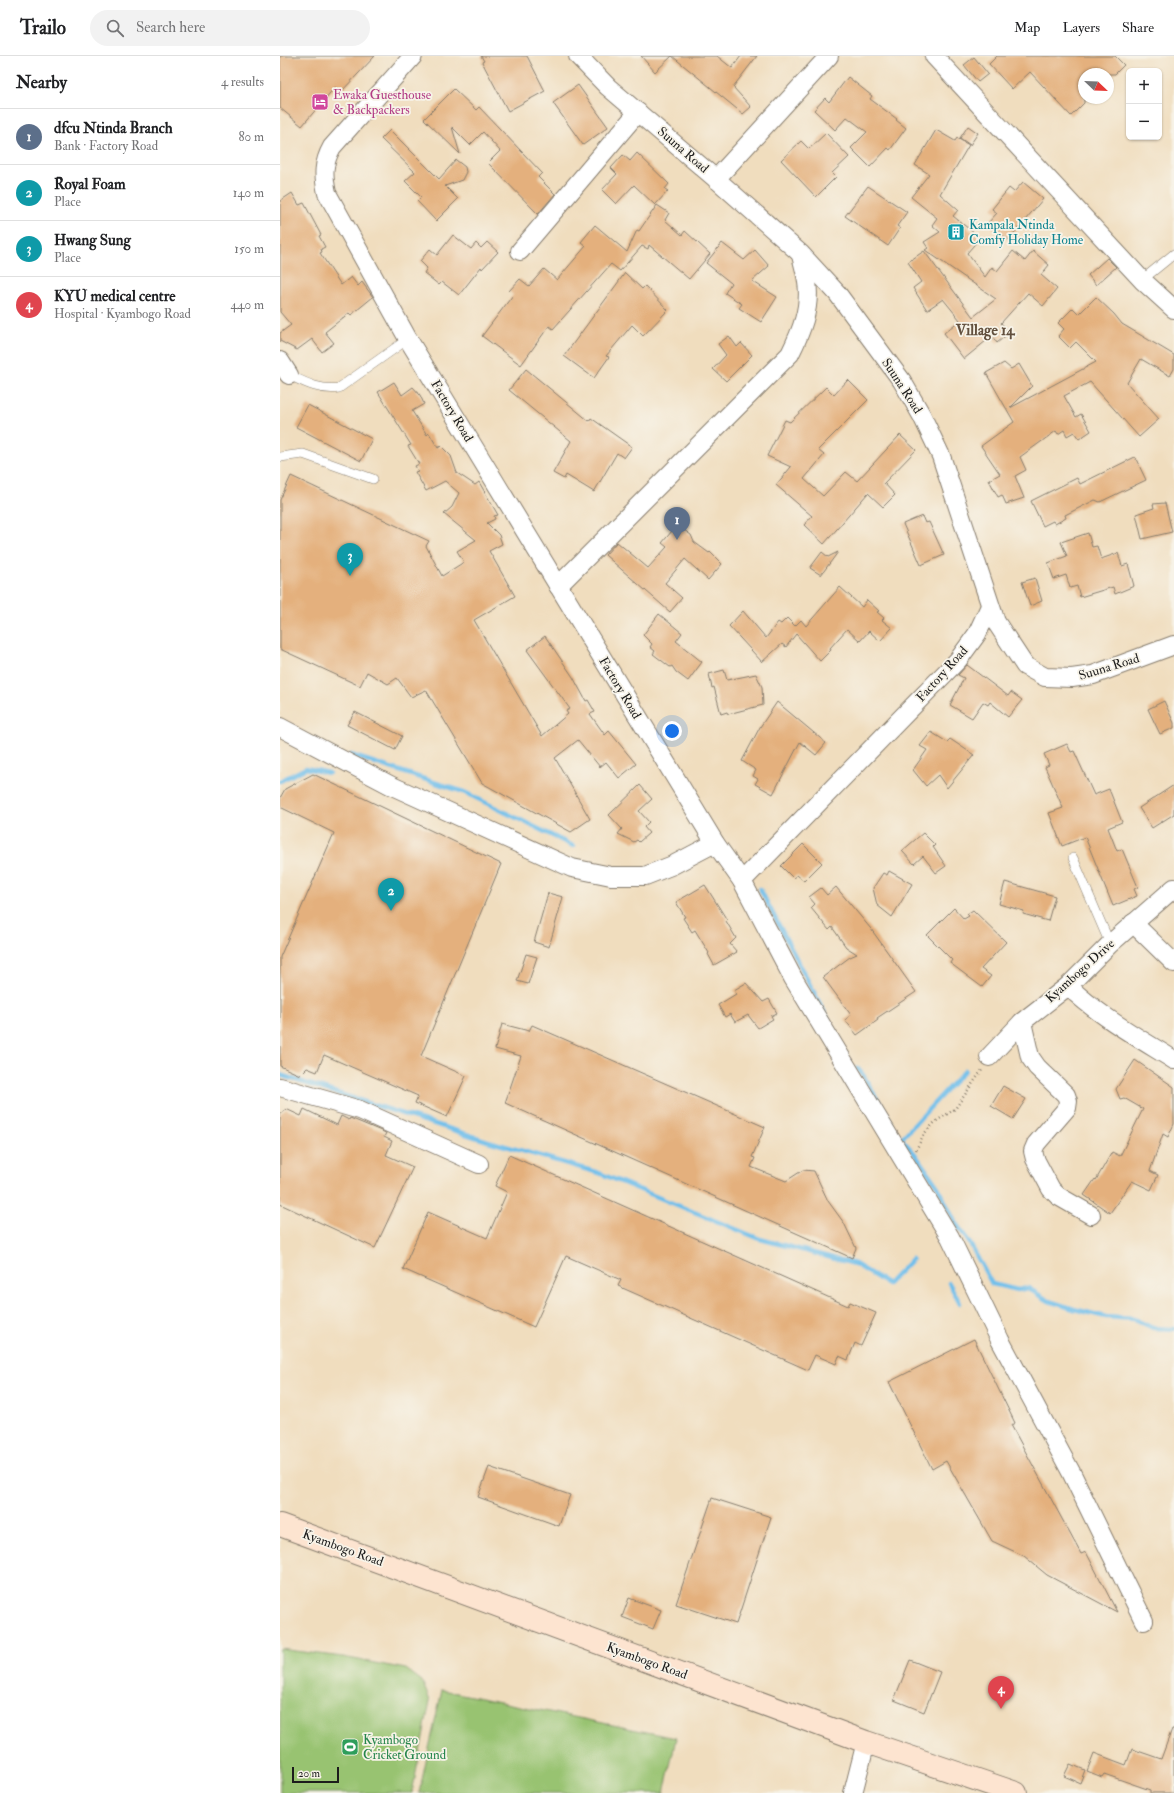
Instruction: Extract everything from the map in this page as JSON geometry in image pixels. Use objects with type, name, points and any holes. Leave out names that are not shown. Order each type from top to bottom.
[{"type":"street","name":"Factory Road","points":[[413,56],[332,147],[326,156],[323,169],[328,193],[408,339],[715,843],[742,881],[958,660],[977,634],[990,606]]},
{"type":"street","name":"Suuna Road","points":[[578,56],[608,87],[716,179],[800,254],[837,293],[902,381],[922,416],[941,456],[996,622],[1025,666],[1045,677],[1072,678],[1093,675],[1174,646]]},
{"type":"street","points":[[716,179],[829,56]]},
{"type":"street","points":[[934,56],[1142,280],[1174,309]]},
{"type":"street","points":[[520,251],[638,112]]},
{"type":"street","points":[[558,586],[790,354],[801,332],[807,309],[808,283],[800,254]]},
{"type":"street","points":[[280,727],[390,785],[572,868],[611,876],[645,876],[673,865],[715,843]]},
{"type":"street","points":[[742,881],[793,978],[858,1082],[901,1158],[950,1237],[1000,1340],[1071,1472],[1144,1621]]},
{"type":"street","name":"Kyambogo Drive","points":[[989,1058],[1022,1022],[1068,986],[1110,944],[1174,888]]},
{"type":"street","points":[[1133,923],[1174,963]]},
{"type":"street","points":[[1068,986],[1081,999],[1105,1017],[1174,1060]]},
{"type":"street","points":[[1022,1022],[1030,1057],[1037,1067],[1066,1095],[1068,1101],[1067,1108],[1036,1144],[1033,1151],[1054,1193],[1091,1215]]},
{"type":"street","points":[[280,1087],[360,1110],[480,1164]]},
{"type":"street","name":"Kyambogo Road","points":[[280,1525],[866,1742],[1016,1793]]},
{"type":"street","points":[[853,1793],[866,1742]]},
{"type":"lane","points":[[1142,280],[1174,254]]},
{"type":"lane","points":[[283,369],[314,387],[328,390],[339,388],[408,339]]},
{"type":"lane","points":[[280,457],[303,454],[373,479]]},
{"type":"lane","points":[[1073,858],[1110,944]]},
{"type":"path","points":[[917,1149],[924,1134],[935,1122],[955,1109],[989,1058]]},
{"type":"green space","name":"Kyambogo Cricket Ground","points":[[280,1649],[343,1657],[406,1669],[422,1681],[430,1701],[412,1793],[280,1793]]},
{"type":"green space","points":[[442,1690],[676,1738],[664,1793],[419,1793]]},
{"type":"building","points":[[280,56],[375,56],[341,92],[335,87],[302,126],[280,108]]},
{"type":"building","points":[[481,56],[527,56],[545,91],[508,111],[482,62],[484,61]]},
{"type":"building","points":[[641,56],[672,56],[655,72]]},
{"type":"building","points":[[672,56],[717,56],[732,68],[741,56],[757,56],[733,87],[751,107],[743,114]]},
{"type":"building","points":[[997,56],[1115,56],[1124,65],[1115,74],[1114,68],[1078,68],[1078,104],[1083,104],[1071,116],[1030,72],[1012,89],[989,64]]},
{"type":"building","points":[[974,57],[988,74],[978,82],[964,65]]},
{"type":"building","points":[[848,77],[872,96],[870,99],[897,119],[896,120],[906,128],[890,150],[888,148],[870,167],[851,148],[867,132],[847,117],[835,130],[814,110],[825,98],[829,102]]},
{"type":"building","points":[[578,85],[608,127],[583,145],[553,103]]},
{"type":"building","points":[[454,89],[476,110],[479,107],[542,173],[538,177],[555,194],[538,214],[488,163],[500,151],[483,132],[470,145],[452,127],[460,154],[424,119]]},
{"type":"building","points":[[968,126],[978,133],[970,145],[960,138]]},
{"type":"building","points":[[390,130],[439,179],[456,160],[465,167],[466,172],[462,180],[445,186],[458,199],[436,221],[417,201],[421,197],[405,181],[415,172],[381,139]]},
{"type":"building","points":[[936,130],[955,141],[957,138],[969,145],[940,194],[958,210],[953,216],[980,238],[967,253],[985,277],[992,267],[997,271],[1013,251],[1025,261],[1033,251],[1049,265],[1041,275],[1057,289],[1043,306],[1028,293],[1001,323],[1009,333],[997,343],[992,336],[964,359],[944,333],[960,320],[943,299],[927,310],[913,288],[921,282],[908,262],[924,251],[973,317],[996,299],[925,250],[928,248],[924,242],[940,232],[932,225],[937,218],[911,197],[929,174],[915,165]]},
{"type":"building","points":[[826,133],[849,157],[832,173],[836,177],[816,197],[781,160],[801,141],[809,149]]},
{"type":"building","points":[[637,153],[669,184],[665,189],[668,191],[655,205],[634,185],[616,204],[602,190],[617,174],[611,168],[623,155],[630,161]]},
{"type":"building","points":[[1023,182],[1043,199],[1008,240],[988,223],[997,213],[992,209],[1009,188],[1014,192]]},
{"type":"building","points":[[868,186],[907,212],[897,226],[900,228],[888,246],[845,216]]},
{"type":"building","points":[[292,193],[299,205],[304,203],[321,235],[319,236],[325,247],[321,249],[322,252],[320,253],[341,285],[351,277],[358,286],[362,282],[373,297],[351,315],[349,313],[325,332],[334,343],[322,352],[312,339],[297,350],[280,341],[280,333],[291,325],[280,312],[280,201]]},
{"type":"building","points":[[657,205],[669,213],[665,220],[682,235],[685,231],[710,254],[689,279],[649,245],[648,249],[642,246],[620,271],[611,264],[553,329],[549,326],[521,365],[482,336],[513,295],[509,291],[520,279],[529,286],[544,269],[557,280],[586,246],[581,242],[595,225],[627,252],[637,230],[639,231]]},
{"type":"building","points":[[453,235],[471,249],[476,243],[481,248],[487,242],[498,252],[482,269],[481,267],[459,295],[442,282],[439,285],[424,273],[427,268],[420,261],[430,249],[437,255]]},
{"type":"building","points":[[722,243],[744,260],[755,250],[769,266],[752,281],[777,297],[761,322],[739,308],[742,304],[725,293],[731,283],[706,263]]},
{"type":"building","points":[[1107,258],[1116,267],[1096,285],[1088,275]]},
{"type":"building","points":[[625,273],[642,289],[645,286],[668,310],[643,336],[632,325],[606,356],[609,357],[594,378],[564,356]]},
{"type":"building","points":[[1096,297],[1122,324],[1174,355],[1174,369],[1170,376],[1141,359],[1127,383],[1159,419],[1139,437],[1090,382],[1064,396],[1076,417],[1081,414],[1091,431],[1079,439],[1074,432],[1067,436],[1064,430],[1058,434],[1056,431],[1020,457],[1026,470],[1015,476],[1024,498],[1006,504],[1002,495],[998,497],[989,480],[1000,474],[981,446],[1014,422],[986,373],[1004,363],[1011,369],[1019,364],[1032,386],[1010,408],[1096,362],[1076,342],[1070,348],[1058,336],[1064,329],[1058,323],[1073,308],[1079,314]]},
{"type":"building","points":[[729,336],[737,347],[741,343],[752,355],[726,381],[713,369],[726,355],[718,344]]},
{"type":"building","points":[[526,369],[589,421],[591,418],[632,447],[624,458],[617,453],[594,492],[566,475],[564,479],[553,473],[571,441],[509,390]]},
{"type":"building","points":[[848,380],[868,400],[818,450],[824,455],[804,479],[823,496],[846,472],[857,481],[900,435],[916,450],[884,483],[895,495],[883,507],[868,493],[824,544],[804,525],[812,516],[776,485],[791,467],[767,456],[785,420],[790,422],[826,387],[834,395]]},
{"type":"building","points":[[394,382],[402,395],[413,387],[420,395],[424,404],[412,411],[427,435],[429,433],[438,448],[441,446],[451,456],[457,473],[475,485],[479,482],[498,515],[494,516],[495,519],[487,523],[499,535],[502,544],[489,551],[515,596],[474,620],[542,736],[568,714],[566,711],[570,709],[527,650],[545,636],[573,677],[586,701],[588,700],[595,712],[590,714],[605,735],[609,731],[636,764],[619,778],[606,762],[600,767],[578,740],[555,758],[590,819],[571,832],[482,783],[426,690],[411,697],[397,678],[388,684],[367,672],[360,686],[280,649],[280,500],[291,476],[429,541],[426,546],[442,576],[464,562],[457,551],[476,540],[444,514],[452,507],[459,493],[445,481],[426,491],[415,472],[418,471],[415,466],[419,464],[408,446],[411,445],[378,392]]},
{"type":"building","points":[[308,405],[372,439],[361,461],[296,427]]},
{"type":"building","points":[[1135,457],[1146,480],[1100,502],[1095,500],[1065,515],[1066,518],[1055,524],[1053,521],[1043,526],[1031,501],[1077,478],[1080,484]]},
{"type":"building","points":[[1165,503],[1172,532],[1142,539],[1136,514],[1154,508],[1153,504]]},
{"type":"building","points":[[922,516],[925,523],[929,522],[944,555],[921,565],[903,524]]},
{"type":"building","points":[[677,525],[691,535],[694,542],[709,553],[710,552],[722,564],[708,580],[685,559],[665,583],[682,598],[670,612],[605,555],[617,542],[648,568],[667,547],[662,543]]},
{"type":"building","points":[[1088,533],[1092,547],[1097,546],[1101,559],[1118,553],[1122,566],[1128,564],[1134,586],[1115,594],[1113,587],[1080,597],[1077,586],[1070,588],[1066,575],[1054,579],[1048,563],[1067,556],[1061,542]]},
{"type":"building","points":[[822,552],[828,557],[838,552],[821,575],[810,568]]},
{"type":"building","points":[[1035,578],[1042,601],[1030,606],[1022,582]]},
{"type":"building","points":[[840,587],[862,607],[867,600],[879,611],[877,612],[884,618],[882,620],[892,628],[880,641],[869,631],[860,641],[847,629],[830,648],[831,650],[820,661],[796,634],[786,647],[782,644],[762,662],[729,626],[743,611],[766,638],[778,622],[781,624],[787,618],[795,626],[801,620],[806,626]]},
{"type":"building","points":[[659,614],[682,633],[676,641],[702,662],[688,681],[676,672],[672,666],[670,667],[653,654],[655,651],[650,647],[652,644],[643,635]]},
{"type":"building","points":[[967,665],[1008,696],[1011,692],[1022,700],[1008,717],[990,702],[988,705],[983,702],[972,718],[950,705],[964,678],[958,675]]},
{"type":"building","points":[[724,670],[727,680],[756,674],[762,687],[763,705],[728,714],[727,712],[721,714],[709,674]]},
{"type":"building","points":[[1164,701],[1174,723],[1174,728],[1160,734],[1148,709]]},
{"type":"building","points":[[777,702],[826,743],[816,755],[800,742],[773,794],[755,784],[758,779],[753,776],[756,770],[742,761],[760,727]]},
{"type":"building","points":[[355,712],[402,736],[395,750],[347,725]]},
{"type":"building","points":[[931,732],[947,742],[950,739],[974,755],[947,788],[938,775],[926,786],[913,770],[927,750],[920,746]]},
{"type":"building","points":[[1067,744],[1071,752],[1074,751],[1094,795],[1109,789],[1122,822],[1108,828],[1117,851],[1122,849],[1138,887],[1134,889],[1137,896],[1113,906],[1085,837],[1062,846],[1049,813],[1063,808],[1045,767],[1049,765],[1044,754]]},
{"type":"building","points":[[313,774],[501,864],[421,1056],[466,1076],[447,1117],[415,1103],[418,1096],[324,1055],[317,1072],[307,1068],[300,1075],[280,1066],[280,957],[334,833],[280,807],[280,798],[285,789]]},
{"type":"building","points":[[640,785],[652,799],[639,811],[649,822],[644,827],[649,833],[639,842],[637,840],[634,842],[618,834],[622,829],[609,815]]},
{"type":"building","points":[[1174,785],[1174,814],[1152,828],[1139,808]]},
{"type":"building","points":[[923,833],[935,845],[933,847],[946,866],[936,873],[923,856],[914,864],[902,851]]},
{"type":"building","points":[[803,844],[822,863],[804,881],[797,875],[793,878],[781,866]]},
{"type":"building","points":[[889,871],[912,884],[892,917],[877,905],[873,888],[883,873],[887,875]]},
{"type":"building","points":[[1005,882],[1055,896],[1048,921],[1023,914],[1024,911],[999,904]]},
{"type":"building","points":[[705,885],[727,920],[726,921],[736,938],[730,944],[737,952],[714,965],[708,954],[709,953],[695,930],[692,932],[683,918],[685,917],[676,902]]},
{"type":"building","points":[[836,887],[871,929],[916,992],[877,1018],[878,1020],[857,1035],[845,1020],[851,1015],[823,977],[850,957],[857,954],[846,947],[832,927],[829,930],[811,908],[815,904],[809,897],[821,888],[827,895]]},
{"type":"building","points":[[548,893],[563,897],[549,947],[534,942]]},
{"type":"building","points":[[954,908],[964,919],[969,916],[967,914],[973,910],[1006,942],[981,969],[991,976],[982,987],[950,963],[952,960],[927,935]]},
{"type":"building","points":[[526,954],[537,957],[528,984],[517,981]]},
{"type":"building","points":[[746,983],[763,1002],[769,999],[777,1013],[771,1016],[773,1019],[758,1028],[748,1015],[735,1022],[730,1014],[725,1017],[718,1005],[736,994],[734,990]]},
{"type":"building","points":[[502,1024],[529,1031],[532,1025],[765,1127],[752,1157],[755,1158],[751,1167],[786,1181],[803,1170],[814,1171],[828,1201],[844,1223],[856,1248],[852,1258],[505,1103],[521,1056],[495,1049]]},
{"type":"building","points":[[1135,1060],[1174,1087],[1174,1124],[1168,1137],[1163,1134],[1150,1171],[1158,1175],[1151,1190],[1132,1181],[1110,1213],[1084,1195],[1095,1179],[1096,1180],[1112,1152],[1120,1156],[1143,1109],[1124,1098],[1120,1099],[1116,1089]]},
{"type":"building","points":[[1003,1086],[1026,1099],[1013,1119],[991,1106]]},
{"type":"building","points":[[286,1109],[301,1116],[304,1109],[337,1125],[341,1116],[349,1120],[350,1118],[386,1133],[384,1137],[392,1141],[386,1155],[413,1167],[375,1248],[280,1204],[280,1114]]},
{"type":"building","points":[[509,1155],[848,1306],[850,1302],[876,1313],[861,1346],[855,1343],[848,1360],[839,1356],[836,1364],[815,1355],[808,1370],[618,1286],[621,1280],[566,1256],[534,1327],[403,1269],[428,1212],[487,1238],[507,1192],[495,1186]]},
{"type":"building","points":[[974,1339],[1015,1423],[1011,1425],[1081,1554],[1086,1552],[1117,1612],[1047,1575],[1024,1556],[992,1541],[946,1461],[932,1469],[889,1382]]},
{"type":"building","points":[[489,1467],[570,1495],[559,1526],[478,1497]]},
{"type":"building","points":[[712,1498],[771,1517],[736,1624],[676,1604]]},
{"type":"building","points":[[629,1598],[661,1610],[653,1629],[622,1617]]},
{"type":"building","points":[[910,1660],[940,1672],[924,1712],[894,1700]]},
{"type":"building","points":[[1172,1729],[1174,1729],[1174,1793],[1150,1793],[1150,1790],[1104,1774],[1102,1777],[1087,1771],[1094,1753],[1126,1765],[1132,1749],[1161,1759]]},
{"type":"building","points":[[1070,1764],[1085,1770],[1080,1783],[1064,1776]]},
{"type":"waterway","points":[[351,755],[464,792],[573,846]]},
{"type":"waterway","points":[[280,781],[306,768],[329,773]]},
{"type":"waterway","points":[[760,889],[828,1019]]},
{"type":"waterway","points":[[857,1068],[863,1075],[891,1123]]},
{"type":"waterway","points":[[901,1139],[965,1070]]},
{"type":"waterway","points":[[280,1075],[488,1141],[599,1173],[760,1239],[855,1264],[888,1284],[912,1259]]},
{"type":"waterway","points":[[899,1136],[915,1154],[938,1187],[955,1222],[969,1242],[992,1284],[1018,1290],[1028,1288],[1049,1301],[1074,1309],[1106,1317],[1134,1319],[1153,1328],[1174,1329]]},
{"type":"waterway","points":[[949,1283],[960,1303]]},
{"type":"place","name":"Ewaka Guesthouse & Backpackers","points":[[320,102]]},
{"type":"place","name":"Kampala Ntinda Comfy Holiday Home","points":[[956,232]]},
{"type":"place","name":"dfcu Ntinda Branch","points":[[677,540]]},
{"type":"place","name":"Hwang Sung","points":[[350,576]]},
{"type":"place","name":"Royal Foam","points":[[391,911]]},
{"type":"place","name":"KYU medical centre","points":[[1001,1709]]},
{"type":"place","name":"Kyambogo Cricket Ground","points":[[350,1747]]},
{"type":"district","name":"Village 14","points":[[985,330]]}]
